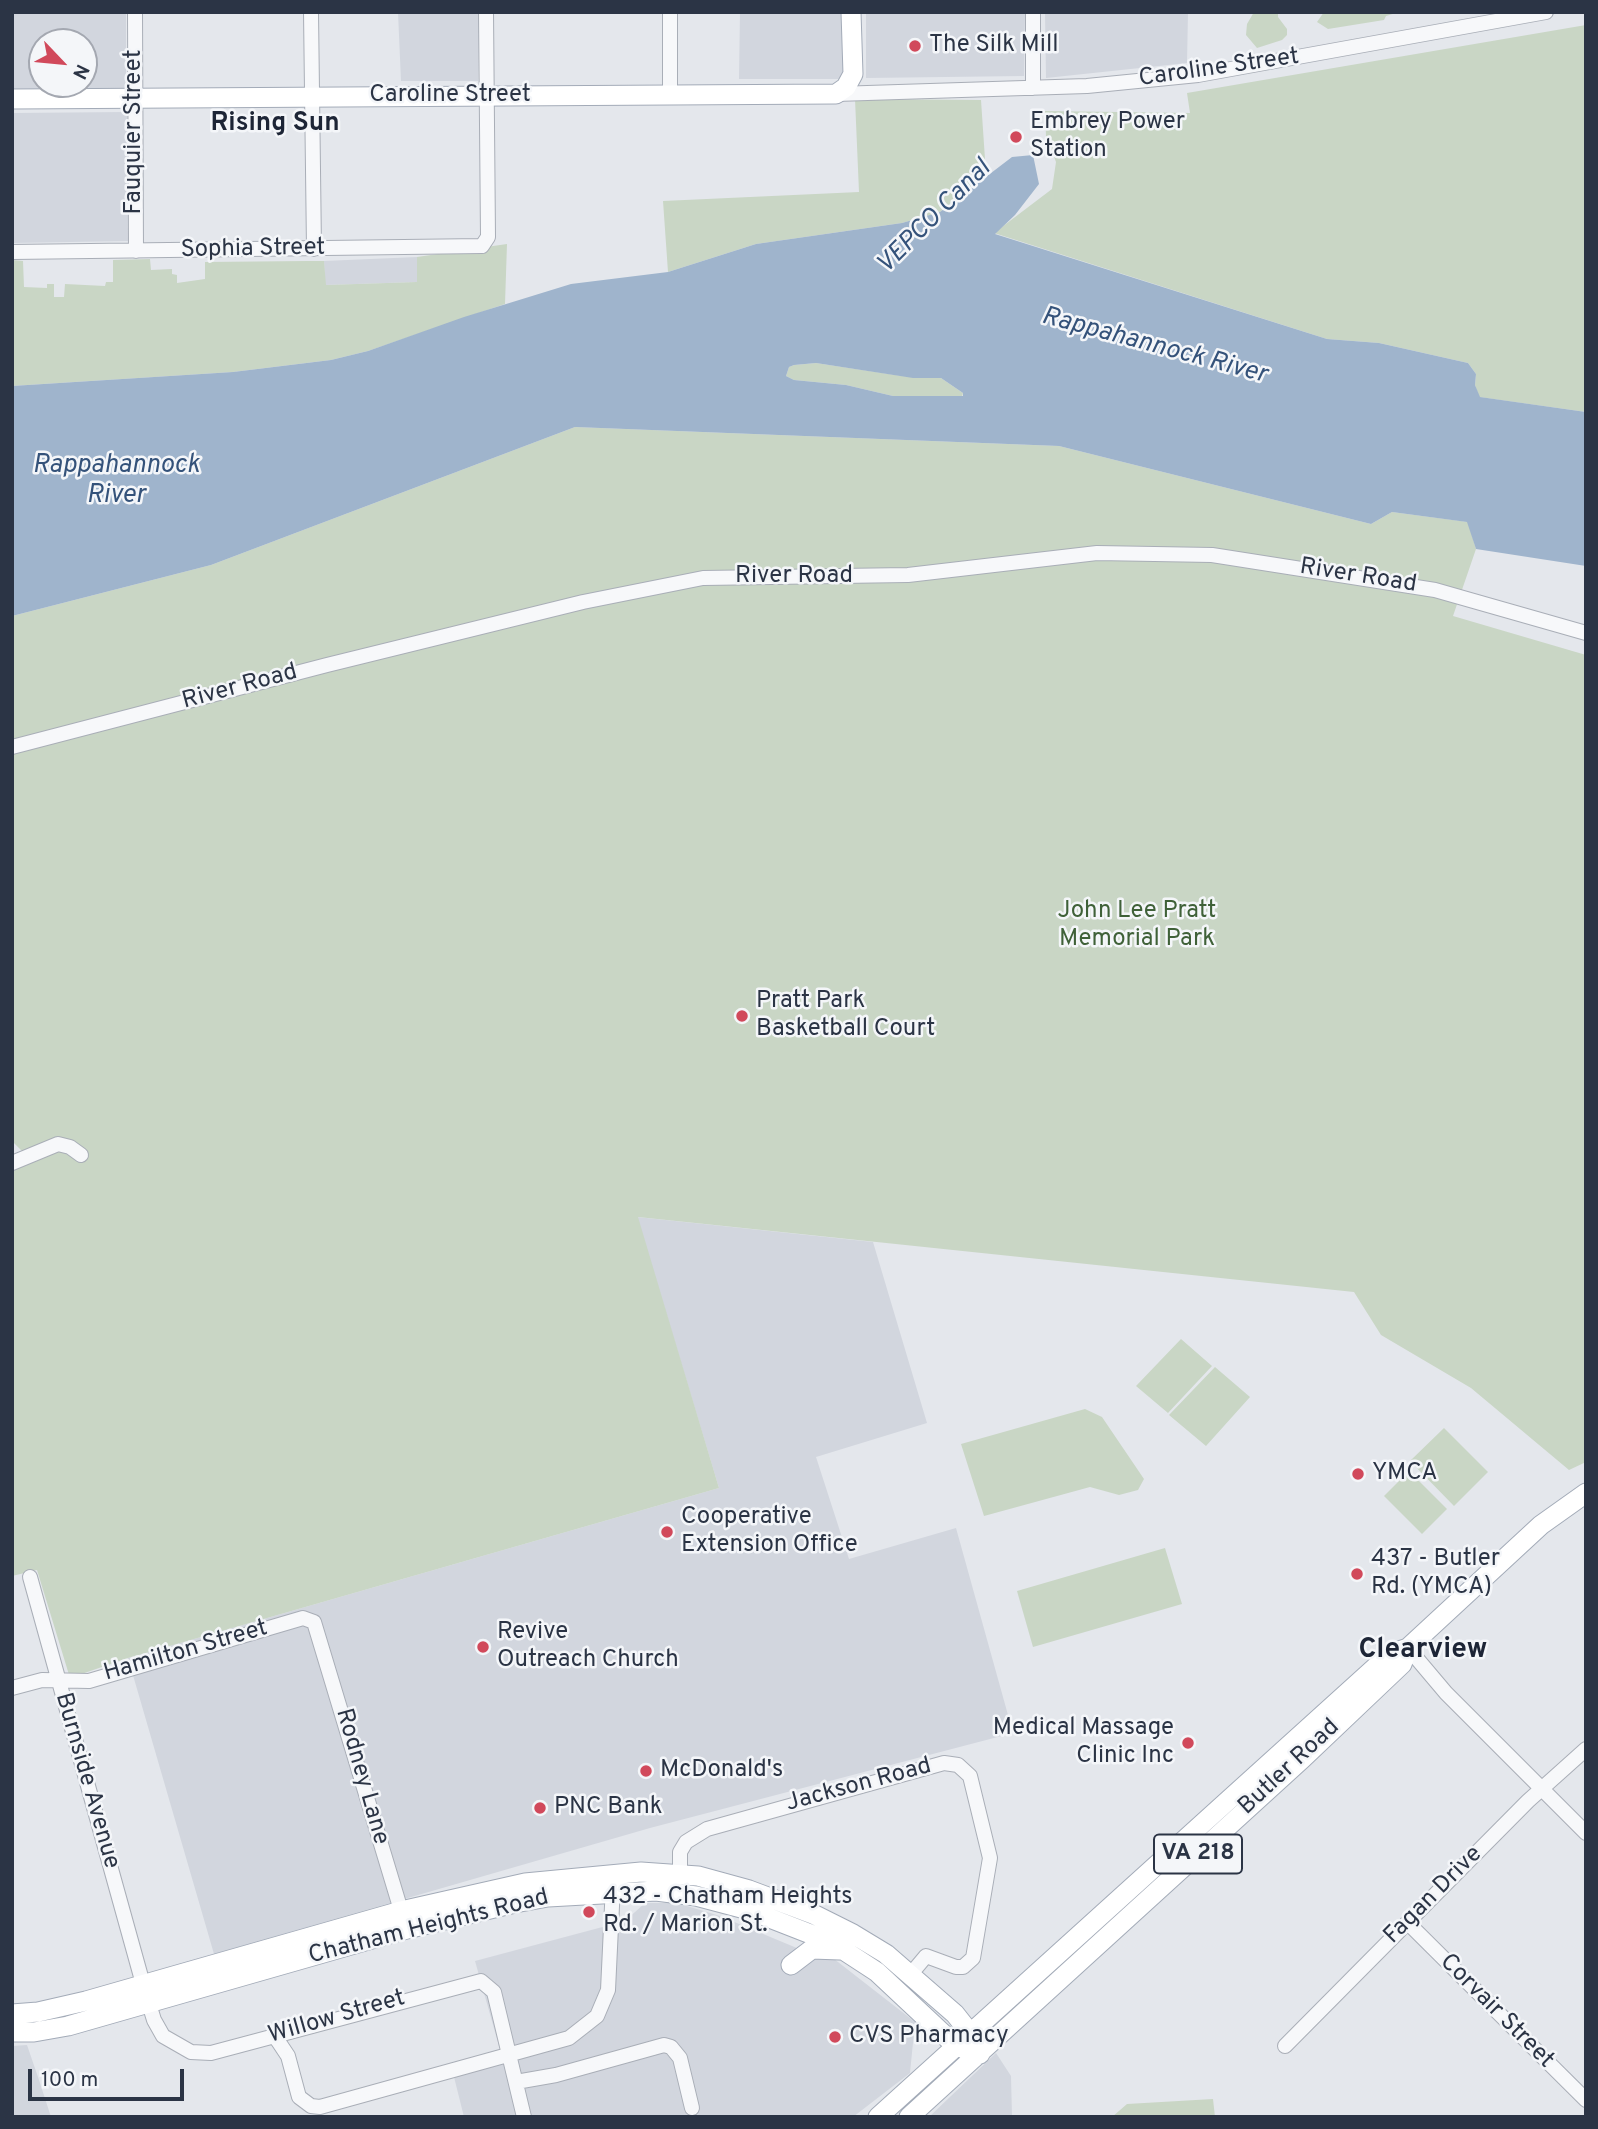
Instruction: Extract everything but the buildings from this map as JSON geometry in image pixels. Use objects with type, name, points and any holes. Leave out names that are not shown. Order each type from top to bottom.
[{"type":"main road","points":[[836,94],[846,87],[853,74],[851,12]]},
{"type":"main road","name":"Caroline Street","points":[[12,99],[836,94]]},
{"type":"main road","name":"Butler Road","points":[[963,2039],[1390,1654],[1408,1648],[1541,1525],[1586,1493]]},
{"type":"main road","name":"Butler Road","points":[[980,2054],[1372,1693],[1403,1663],[1408,1648]]},
{"type":"main road","name":"Chatham Heights Road","points":[[12,2032],[34,2032],[68,2026],[146,1994],[525,1883],[613,1872],[680,1874],[749,1890],[813,1914],[886,1954],[955,2014],[963,2039]]},
{"type":"main road","name":"Chatham Heights Road","points":[[404,1920],[515,1903],[613,1892],[656,1891],[696,1896],[767,1916],[810,1932],[848,1951],[980,2054]]},
{"type":"main road","points":[[767,1916],[791,1941],[791,1965],[812,1949],[848,1951]]},
{"type":"main road","name":"Chatham Heights Road","points":[[12,2014],[146,1994]]},
{"type":"main road","name":"VA 218","points":[[878,2117],[963,2039]]},
{"type":"main road","name":"VA 218","points":[[909,2117],[980,2054]]},
{"type":"street","name":"Fauquier Street","points":[[135,12],[136,251]]},
{"type":"street","points":[[311,12],[314,249]]},
{"type":"street","points":[[486,12],[487,96]]},
{"type":"street","points":[[670,12],[670,94]]},
{"type":"street","points":[[1033,12],[1033,88]]},
{"type":"street","name":"Caroline Street","points":[[836,94],[1087,86],[1198,75],[1546,12]]},
{"type":"street","name":"Caroline Street","points":[[853,74],[858,85],[888,91]]},
{"type":"street","name":"Sophia Street","points":[[12,252],[482,246],[488,237],[487,96]]},
{"type":"street","name":"River Road","points":[[12,747],[583,602],[703,578],[908,575],[1097,553],[1212,555],[1435,590],[1586,633]]},
{"type":"street","points":[[12,1163],[58,1144],[70,1147],[81,1155]]},
{"type":"street","name":"Burnside Avenue","points":[[30,1577],[146,1994]]},
{"type":"street","name":"Hamilton Street","points":[[12,1688],[42,1680],[89,1681],[303,1618],[317,1625]]},
{"type":"street","name":"Rodney Lane","points":[[317,1625],[404,1920]]},
{"type":"street","points":[[1408,1648],[1446,1693],[1586,1833]]},
{"type":"street","name":"Fagan Drive","points":[[1285,2046],[1586,1749]]},
{"type":"street","name":"Jackson Road","points":[[680,1874],[680,1852],[686,1842],[708,1829],[944,1763],[958,1765],[970,1776],[990,1858],[973,1958],[963,1967],[956,1967],[926,1956],[910,1975]]},
{"type":"street","points":[[275,2035],[288,2056],[299,2097],[311,2106],[320,2107],[569,2038],[597,2016],[608,1990],[613,1872]]},
{"type":"street","name":"Corvair Street","points":[[1408,1923],[1586,2100]]},
{"type":"street","name":"Willow Street","points":[[146,1994],[153,2020],[163,2036],[191,2052],[211,2053],[474,1980],[486,1983],[494,1992],[509,2055]]},
{"type":"street","points":[[516,2082],[556,2075],[664,2045],[671,2047],[681,2058],[692,2108]]},
{"type":"street","points":[[509,2055],[524,2117]]},
{"type":"shaded area","points":[[12,12],[126,12],[126,89],[98,89],[98,28],[28,28],[28,89],[12,89]]},
{"type":"shaded area","points":[[398,12],[479,12],[478,81],[401,81]]},
{"type":"shaded area","points":[[740,12],[843,12],[845,79],[739,79]]},
{"type":"shaded area","points":[[866,12],[1025,12],[1024,76],[866,78]]},
{"type":"shaded area","points":[[1045,12],[1188,12],[1187,63],[1046,78]]},
{"type":"shaded area","points":[[127,112],[128,241],[12,243],[12,113]]},
{"type":"shaded area","points":[[417,257],[418,282],[325,285],[324,261]]},
{"type":"shaded area","points":[[637,1217],[873,1242],[927,1423],[816,1457],[849,1559],[956,1528],[1013,1733],[650,1828],[214,1954],[128,1658],[719,1488]]},
{"type":"shaded area","points":[[645,1903],[677,1903],[720,1916],[816,1956],[829,1955],[915,2022],[910,2073],[853,2117],[464,2117],[454,2077],[504,2064],[475,1961],[625,1921]]},
{"type":"shaded area","points":[[27,2045],[51,2117],[12,2117],[12,2046]]},
{"type":"shaded area","points":[[996,2053],[1011,2076],[1012,2117],[929,2117]]},
{"type":"green space","points":[[1254,12],[1278,12],[1278,17],[1287,29],[1287,35],[1282,40],[1257,48],[1246,35],[1247,24]]},
{"type":"green space","points":[[1324,12],[1399,12],[1386,16],[1384,20],[1328,29],[1317,22]]},
{"type":"green space","points":[[1586,25],[1586,412],[1479,397],[1475,385],[1476,374],[1468,363],[1379,343],[1327,339],[994,233],[1052,189],[1056,162],[1046,136],[1045,111],[1190,113],[1187,93]]},
{"type":"green space","points":[[855,99],[981,100],[986,174],[940,212],[902,223],[756,244],[668,272],[663,201],[859,192]]},
{"type":"green space","points":[[507,244],[505,304],[368,351],[331,360],[233,372],[12,386],[12,260],[23,261],[24,287],[47,288],[47,284],[54,284],[54,297],[64,297],[65,284],[105,286],[106,282],[113,282],[113,260],[150,259],[151,270],[172,269],[172,274],[177,275],[177,283],[205,279],[205,262],[307,261],[324,261],[326,285],[417,282],[417,257]]},
{"type":"green space","points":[[816,363],[902,376],[941,378],[963,393],[962,397],[893,396],[846,385],[794,380],[786,376],[789,367]]},
{"type":"green space","name":"John Lee Pratt Memorial Park","points":[[575,427],[1059,446],[1371,524],[1392,512],[1468,522],[1476,549],[1453,616],[1586,655],[1586,1462],[1569,1470],[1471,1388],[1381,1335],[1354,1292],[638,1217],[719,1488],[128,1658],[70,1678],[37,1570],[12,1576],[12,1157],[23,1152],[12,1141],[12,616],[211,565]]},
{"type":"green space","points":[[1181,1339],[1212,1366],[1168,1413],[1136,1386]]},
{"type":"green space","points":[[1215,1367],[1250,1397],[1206,1446],[1169,1415]]},
{"type":"green space","points":[[1085,1409],[1102,1417],[1144,1479],[1138,1490],[1119,1495],[1090,1487],[984,1516],[961,1444]]},
{"type":"green space","name":"YMCA","points":[[1444,1428],[1488,1472],[1454,1506],[1410,1461]]},
{"type":"green space","name":"YMCA","points":[[1409,1471],[1447,1509],[1422,1534],[1384,1496]]},
{"type":"green space","points":[[1165,1548],[1182,1604],[1033,1647],[1017,1591]]},
{"type":"green space","points":[[1213,2099],[1215,2117],[1112,2117],[1127,2104]]},
{"type":"water","name":"Rappahannock River","points":[[1033,155],[1039,184],[1015,215],[995,234],[1327,339],[1379,343],[1468,363],[1476,374],[1475,385],[1480,397],[1586,412],[1586,566],[1476,549],[1467,522],[1392,512],[1371,524],[1059,446],[575,427],[211,565],[12,616],[12,386],[233,372],[331,360],[368,351],[464,317],[571,284],[668,272],[756,244],[902,223],[940,212],[1012,157]],"holes":[[[816,363],[913,378],[941,378],[963,393],[963,396],[893,396],[846,385],[794,380],[786,376],[789,367]]]},
{"type":"place","name":"The Silk Mill","points":[[915,46]]},
{"type":"place","name":"Embrey Power Station","points":[[1016,137]]},
{"type":"place","name":"Pratt Park Basketball Court","points":[[742,1016]]},
{"type":"place","name":"YMCA","points":[[1358,1474]]},
{"type":"place","name":"Cooperative Extension Office","points":[[667,1532]]},
{"type":"place","name":"437 - Butler Rd. (YMCA)","points":[[1357,1574]]},
{"type":"place","name":"Revive Outreach Church","points":[[483,1647]]},
{"type":"place","name":"Medical Massage Clinic Inc","points":[[1188,1743]]},
{"type":"place","name":"McDonald's","points":[[646,1771]]},
{"type":"place","name":"PNC Bank","points":[[540,1808]]},
{"type":"place","name":"432 - Chatham Heights Rd. / Marion St.","points":[[589,1912]]},
{"type":"place","name":"CVS Pharmacy","points":[[835,2037]]},
{"type":"district","name":"Rising Sun","points":[[275,125]]},
{"type":"district","name":"Clearview","points":[[1423,1651]]},
{"type":"water label","name":"VEPCO Canal","points":[[935,218]]}]
